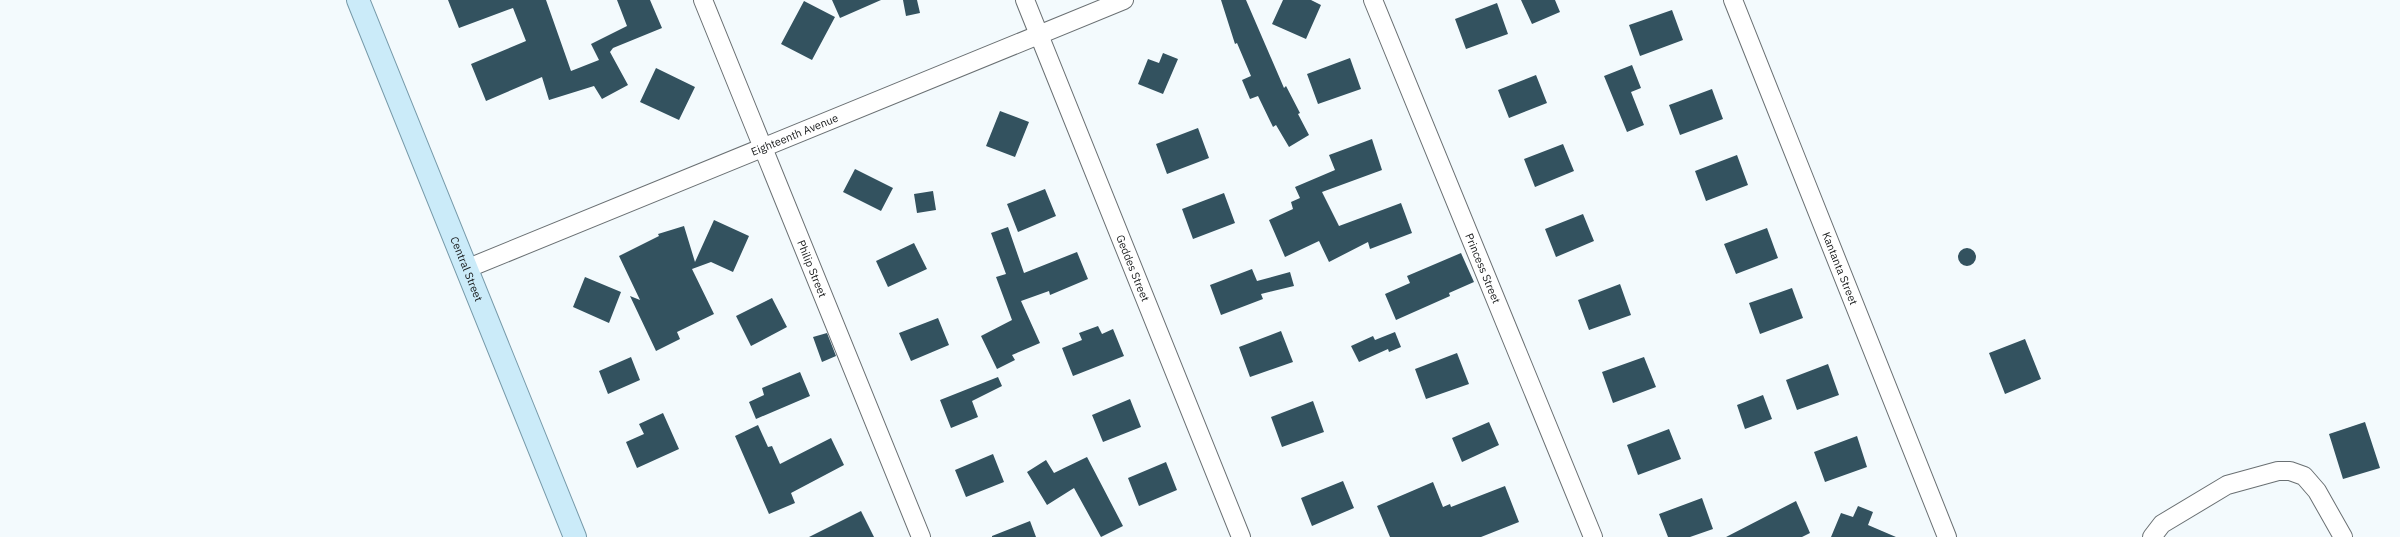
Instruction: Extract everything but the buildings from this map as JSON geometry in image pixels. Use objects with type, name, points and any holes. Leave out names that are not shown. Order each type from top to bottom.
[{"type":"main road","name":"Central Street","points":[[358,0],[575,537]]},
{"type":"street","name":"Philip Street","points":[[703,0],[921,537]]},
{"type":"street","name":"Geddes Street","points":[[1024,0],[1241,537]]},
{"type":"street","name":"Eighteenth Avenue","points":[[466,269],[764,149],[1124,0]]},
{"type":"street","name":"Princess Street","points":[[1373,0],[1593,537]]},
{"type":"street","name":"Kantanta Street","points":[[1733,0],[1947,537]]},
{"type":"street","points":[[2152,537],[2162,524],[2227,486],[2278,471],[2290,471],[2304,476],[2317,491],[2343,537]]}]
